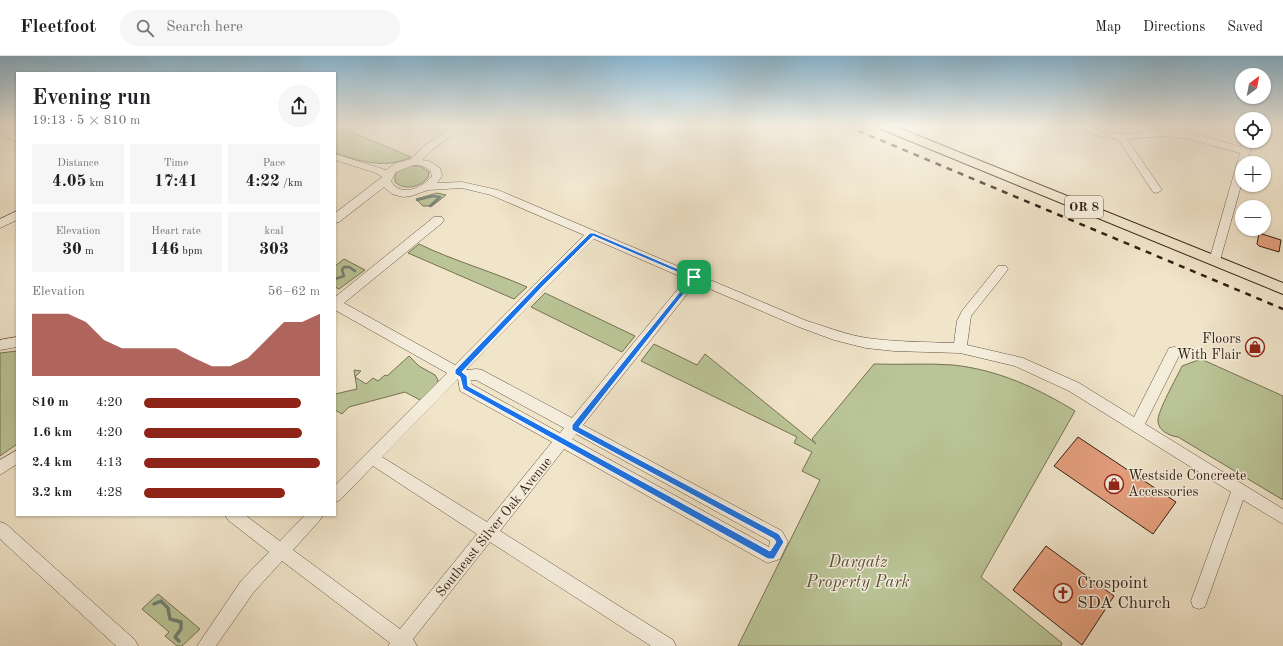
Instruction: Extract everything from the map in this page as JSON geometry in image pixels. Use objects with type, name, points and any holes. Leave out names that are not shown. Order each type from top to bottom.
[{"type":"main road","name":"OR 8","points":[[952,154],[1283,289]]},
{"type":"street","points":[[414,162],[422,154]]},
{"type":"street","points":[[428,187],[436,180],[434,169],[436,154]]},
{"type":"street","points":[[1132,154],[1157,190]]},
{"type":"street","points":[[1215,261],[1244,154]]},
{"type":"street","points":[[336,157],[380,171],[386,178],[387,185],[395,191]]},
{"type":"street","points":[[360,165],[400,165],[414,162],[434,169],[462,185]]},
{"type":"street","points":[[358,202],[364,194],[386,178],[400,165]]},
{"type":"street","points":[[336,218],[358,202],[376,194],[395,191],[413,192],[428,187],[462,185],[494,192],[803,324],[834,335],[866,343],[894,346],[960,348],[1018,362],[1044,372],[1074,387],[1283,517]]},
{"type":"street","points":[[0,224],[16,216]]},
{"type":"street","points":[[336,303],[438,220]]},
{"type":"street","points":[[336,494],[460,374],[542,283],[592,234]]},
{"type":"street","points":[[960,348],[963,322],[966,314],[1002,269]]},
{"type":"street","name":"Southeast Silver Oak Avenue","points":[[402,644],[694,277]]},
{"type":"street","points":[[336,305],[460,374],[477,374],[574,428],[776,536],[780,542],[774,554],[768,556],[465,387],[460,374]]},
{"type":"street","points":[[0,345],[16,342]]},
{"type":"street","points":[[1136,425],[1174,352]]},
{"type":"street","points":[[0,468],[16,457]]},
{"type":"street","points":[[372,458],[667,646]]},
{"type":"street","points":[[1199,601],[1239,490]]},
{"type":"street","points":[[234,516],[402,644]]},
{"type":"street","points":[[206,646],[236,600],[314,516]]},
{"type":"street","points":[[0,528],[129,646]]},
{"type":"green space","points":[[337,154],[403,154],[411,157],[393,163],[374,163],[356,160]]},
{"type":"green space","points":[[420,166],[429,172],[428,177],[422,183],[413,187],[408,187],[399,185],[395,182],[395,174],[403,168]]},
{"type":"green space","points":[[437,193],[446,195],[432,206],[423,206],[416,199]]},
{"type":"green space","points":[[419,244],[527,287],[514,299],[408,253]]},
{"type":"green space","points":[[344,259],[365,270],[339,289],[336,288],[336,265]]},
{"type":"green space","points":[[545,293],[635,336],[622,352],[531,307]]},
{"type":"green space","name":"Dargatz Property Park","points":[[654,344],[697,365],[705,354],[816,444],[812,439],[874,364],[933,364],[970,367],[1017,381],[1075,411],[981,577],[1062,643],[1061,646],[738,646],[820,480],[802,471],[812,452],[794,443],[797,437],[641,361]]},
{"type":"green space","points":[[16,351],[16,445],[0,456],[0,353]]},
{"type":"green space","points":[[409,356],[419,366],[435,375],[438,380],[437,384],[420,400],[405,392],[349,407],[342,414],[336,411],[336,394],[357,389],[355,377],[366,384],[373,378],[378,381],[385,375],[387,376]]},
{"type":"green space","points":[[1201,359],[1283,396],[1283,500],[1178,437],[1168,434],[1162,430],[1158,424],[1161,410],[1182,366]]},
{"type":"green space","points":[[354,370],[361,371],[355,377]]},
{"type":"green space","points":[[158,594],[200,629],[182,646],[177,646],[165,636],[169,632],[142,609]]},
{"type":"building","points":[[1258,236],[1268,236],[1281,240],[1279,252],[1257,244]]},
{"type":"building","name":"Westside Concreete Accessories","points":[[1078,437],[1176,502],[1153,534],[1054,466]]},
{"type":"building","name":"Crospoint SDA Church","points":[[1046,546],[1114,596],[1082,645],[1013,590]]},
{"type":"waterway","points":[[417,200],[433,196],[440,197],[430,206]]},
{"type":"waterway","points":[[336,279],[344,276],[342,270],[344,267],[349,267],[355,271]]},
{"type":"waterway","points":[[154,604],[161,601],[168,608],[170,619],[181,622],[181,629],[175,637],[179,641]]},
{"type":"railway","points":[[913,154],[1283,309]]},
{"type":"place","name":"Floors With Flair","points":[[1255,347]]},
{"type":"place","name":"Westside Concreete Accessories","points":[[1114,484]]},
{"type":"place","name":"Crospoint SDA Church","points":[[1063,593]]},
{"type":"route","points":[[592,234],[694,277],[574,428],[776,536],[780,542],[774,554],[771,556],[768,556],[465,387],[464,376],[457,372],[494,332],[592,234]]}]
